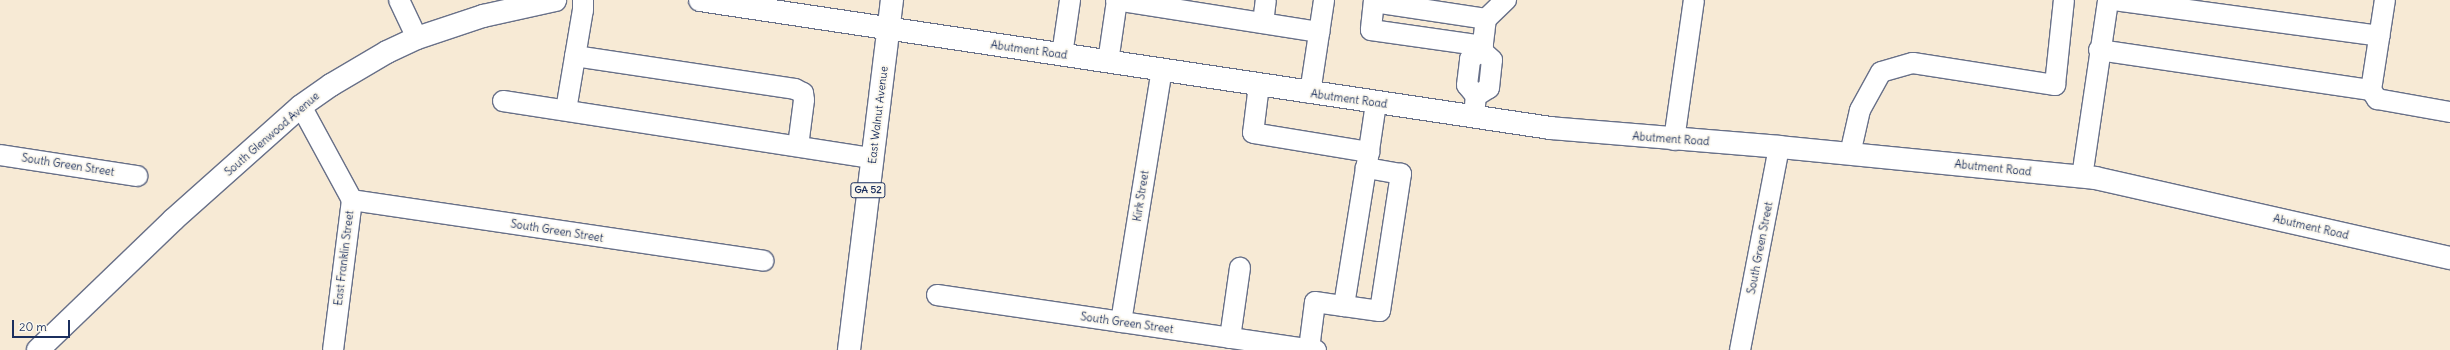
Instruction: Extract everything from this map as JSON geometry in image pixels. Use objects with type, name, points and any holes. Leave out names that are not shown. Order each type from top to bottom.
[{"type":"main road","name":"South Glenwood Avenue","points":[[38,350],[173,220],[301,106],[358,68],[417,38],[483,16],[555,0]]},
{"type":"main road","points":[[700,0],[888,30]]},
{"type":"main road","name":"East Walnut Avenue","points":[[849,350],[892,0]]},
{"type":"main road","name":"Abutment Road","points":[[888,30],[1376,102],[1475,107],[1550,128],[1674,140],[1779,147],[2082,176],[2450,258]]},
{"type":"street","points":[[398,0],[417,38]]},
{"type":"street","points":[[566,110],[584,10],[583,0]]},
{"type":"street","points":[[1062,55],[1070,0]]},
{"type":"street","points":[[1108,62],[1117,0],[1203,7],[1263,23],[1319,32]]},
{"type":"street","points":[[1263,23],[1266,0]]},
{"type":"street","points":[[1310,93],[1324,0]]},
{"type":"street","points":[[1475,107],[1467,85],[1470,59],[1482,48],[1486,19],[1506,0]]},
{"type":"street","points":[[1674,140],[1694,0]]},
{"type":"street","points":[[1850,154],[1860,110],[1881,72],[1913,63],[2055,85],[2064,0]]},
{"type":"street","points":[[2082,176],[2099,50],[2108,0]]},
{"type":"street","points":[[2114,0],[2380,36]]},
{"type":"street","points":[[2385,0],[2371,90],[2377,99],[2450,112]]},
{"type":"street","points":[[1482,48],[1371,30],[1374,1],[1486,19]]},
{"type":"street","points":[[2099,50],[2371,90]]},
{"type":"street","points":[[576,56],[795,89],[803,93],[804,100],[798,146]]},
{"type":"street","name":"Kirk Street","points":[[1121,322],[1162,70]]},
{"type":"street","points":[[1259,85],[1253,134],[1367,160],[1400,174],[1380,311],[1315,302],[1312,349]]},
{"type":"street","points":[[503,101],[872,158]]},
{"type":"street","points":[[1344,306],[1376,102]]},
{"type":"street","name":"East Franklin Street","points":[[301,106],[352,200],[333,350]]},
{"type":"street","name":"South Green Street","points":[[1740,350],[1779,147]]},
{"type":"street","name":"South Green Street","points":[[0,155],[136,176]]},
{"type":"street","name":"South Green Street","points":[[352,200],[763,261]]},
{"type":"street","points":[[1230,338],[1240,268]]},
{"type":"street","name":"South Green Street","points":[[937,295],[1312,349]]}]
